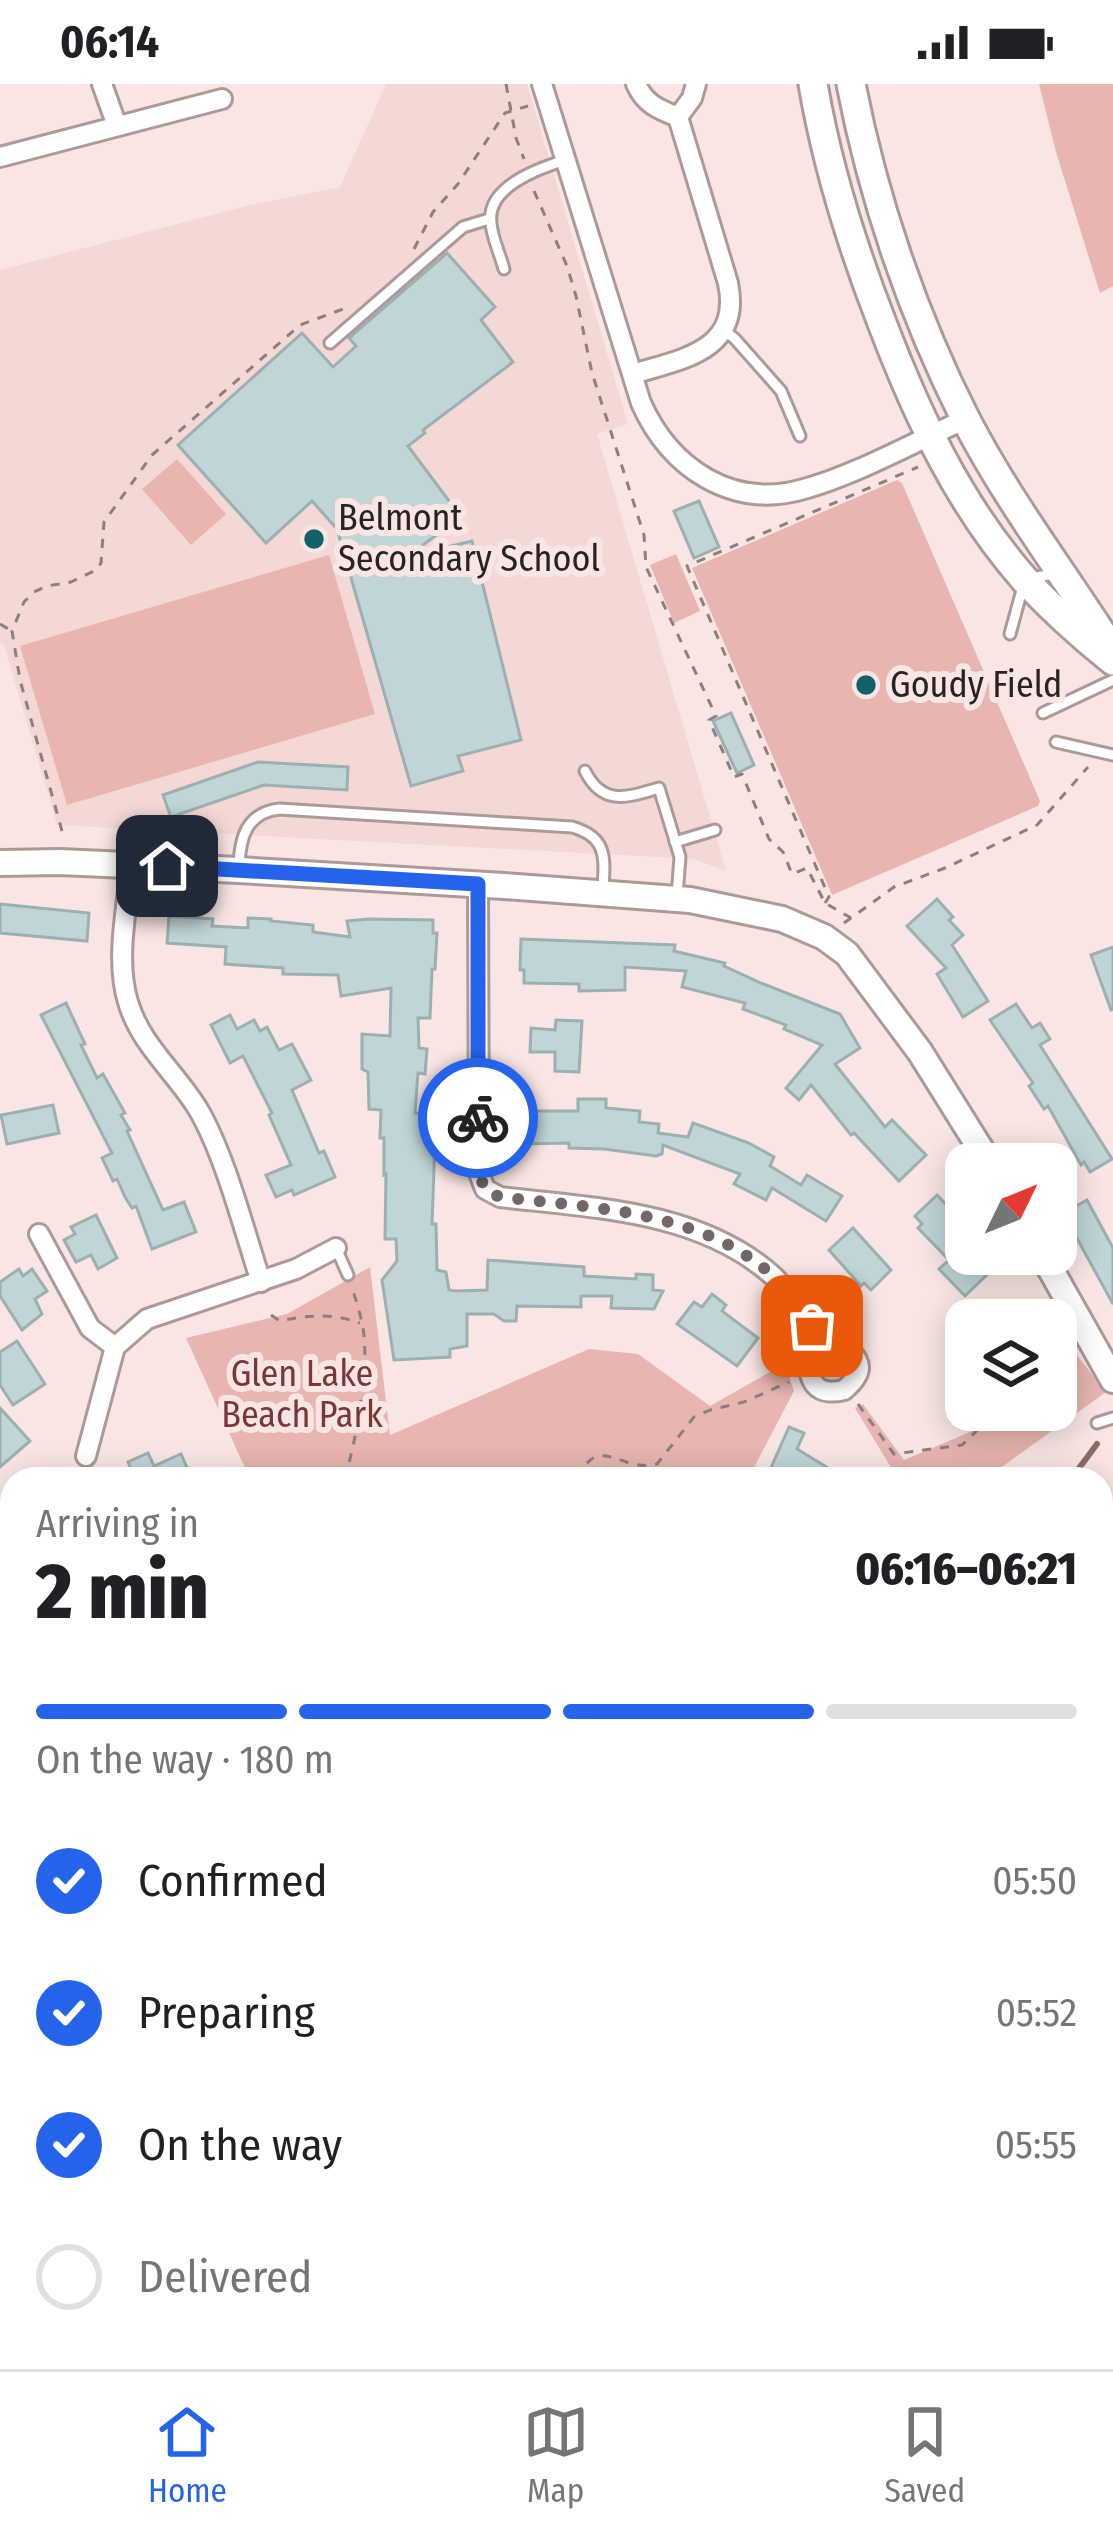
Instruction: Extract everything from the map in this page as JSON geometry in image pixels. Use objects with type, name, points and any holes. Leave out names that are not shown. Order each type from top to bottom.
[{"type":"main road","points":[[813,84],[839,202],[885,332],[929,435],[970,506],[1025,579],[1113,661]]},
{"type":"main road","points":[[851,84],[885,221],[966,419],[1024,520],[1113,651]]},
{"type":"street","points":[[102,84],[117,126]]},
{"type":"street","points":[[542,84],[641,403],[663,444],[681,463],[743,492],[803,490],[966,419]]},
{"type":"street","points":[[636,84],[653,107],[678,117]]},
{"type":"street","points":[[678,117],[696,84]]},
{"type":"street","points":[[0,157],[222,99]]},
{"type":"street","points":[[633,374],[697,354],[723,329],[731,307],[678,117]]},
{"type":"street","points":[[0,863],[130,865],[478,884],[677,899],[782,919],[824,937],[847,954],[920,1052],[977,1143]]},
{"type":"street","points":[[130,865],[123,979],[128,1003],[137,1026],[199,1112],[261,1282]]},
{"type":"street","points":[[478,884],[479,1173],[485,1190],[500,1197],[670,1222],[748,1256],[774,1276],[812,1326],[854,1354],[857,1374],[844,1390],[824,1390],[809,1376],[812,1326]]},
{"type":"street","points":[[39,1234],[90,1328],[115,1347]]},
{"type":"street","points":[[86,1456],[115,1347],[147,1319],[296,1269],[336,1248]]},
{"type":"street","points":[[1054,1275],[1113,1380]]},
{"type":"lane","points":[[504,269],[489,219],[500,196],[522,176],[566,160]]},
{"type":"lane","points":[[330,343],[463,227],[489,219]]},
{"type":"lane","points":[[723,329],[782,391],[800,436]]},
{"type":"lane","points":[[1010,634],[1025,579],[1060,574]]},
{"type":"lane","points":[[1043,712],[1113,680]]},
{"type":"lane","points":[[1056,742],[1113,754]]},
{"type":"lane","points":[[585,771],[600,792],[611,796],[627,797],[659,788],[680,857],[677,899]]},
{"type":"lane","points":[[239,870],[240,839],[267,810],[572,827],[594,837],[602,848],[602,893]]},
{"type":"lane","points":[[675,842],[716,830]]},
{"type":"lane","points":[[336,1248],[348,1275]]},
{"type":"lane","points":[[1097,1423],[1113,1418]]},
{"type":"path","points":[[506,84],[524,159]]},
{"type":"path","points":[[411,254],[433,212],[458,184],[505,113],[533,105]]},
{"type":"path","points":[[532,186],[576,296],[592,373],[644,535],[646,567],[716,716],[709,720],[734,777],[742,774],[769,839],[783,852],[792,874],[807,868],[825,903],[851,918],[894,886],[1037,825],[1092,765]]},
{"type":"path","points":[[62,831],[20,680],[12,631],[24,602],[47,586],[71,582],[96,570],[101,563],[104,522],[171,436],[300,325],[352,306]]},
{"type":"path","points":[[825,903],[829,897],[687,566],[920,466]]},
{"type":"path","points":[[0,624],[12,631]]},
{"type":"path","points":[[348,1275],[362,1324],[364,1368],[348,1467]]},
{"type":"path","points":[[271,1315],[280,1321],[341,1316],[362,1324]]},
{"type":"path","points":[[584,1467],[605,1454],[639,1466],[657,1464],[694,1418],[809,1376]]},
{"type":"path","points":[[844,1390],[894,1454],[962,1445],[976,1431]]},
{"type":"shaded area","name":"Belmont Secondary School","points":[[386,84],[527,84],[628,424],[597,434],[726,871],[694,859],[57,825],[0,644],[0,270],[250,205],[340,187]]},
{"type":"green space","points":[[1039,84],[1113,84],[1113,286],[1100,293],[1056,152]]},
{"type":"green space","points":[[177,459],[226,514],[191,545],[142,489]]},
{"type":"green space","name":"Goudy Field","points":[[897,480],[1040,801],[1038,806],[832,895],[692,568]]},
{"type":"green space","points":[[676,554],[700,611],[674,623],[650,565]]},
{"type":"green space","points":[[329,555],[375,714],[67,805],[20,646]]},
{"type":"green space","name":"Glen Lake Beach Park","points":[[370,1267],[390,1435],[589,1349],[638,1354],[710,1406],[789,1361],[794,1391],[754,1467],[245,1467],[186,1338],[287,1314]]},
{"type":"green space","points":[[1077,1355],[1106,1392],[1077,1413]]},
{"type":"green space","points":[[863,1404],[904,1460],[972,1431],[1052,1431],[1002,1467],[891,1467],[855,1408]]},
{"type":"building","points":[[447,253],[495,307],[481,320],[513,362],[408,446],[461,517],[408,556],[472,541],[521,740],[458,756],[463,771],[411,786],[337,529],[312,501],[266,543],[178,445],[302,333],[333,367],[356,346],[349,338]]},
{"type":"building","points":[[699,501],[719,547],[694,558],[674,511]]},
{"type":"building","points":[[731,713],[754,765],[737,773],[713,721]]},
{"type":"building","points":[[258,762],[348,767],[347,790],[264,785],[171,817],[163,795]]},
{"type":"building","points":[[937,899],[963,935],[952,945],[988,1001],[963,1017],[937,974],[946,968],[907,926]]},
{"type":"building","points":[[0,904],[89,913],[87,941],[0,933]]},
{"type":"building","points":[[169,916],[213,919],[212,926],[248,928],[248,918],[271,919],[350,937],[347,921],[433,920],[435,969],[430,1018],[418,1018],[419,1048],[427,1049],[425,1074],[418,1073],[415,1113],[436,1114],[432,1224],[436,1224],[437,1270],[446,1272],[449,1290],[456,1291],[487,1290],[488,1260],[584,1267],[584,1276],[636,1279],[636,1274],[653,1275],[653,1290],[663,1291],[654,1309],[611,1308],[612,1296],[581,1296],[581,1307],[517,1306],[516,1321],[504,1321],[494,1314],[467,1314],[467,1346],[450,1349],[450,1357],[394,1360],[382,1280],[397,1261],[396,1239],[385,1239],[381,1110],[369,1109],[368,1072],[362,1069],[362,1034],[390,1036],[391,988],[341,996],[338,975],[283,974],[283,968],[225,964],[226,947],[167,943]]},
{"type":"building","points":[[521,939],[675,945],[674,951],[725,963],[761,983],[840,1014],[860,1048],[835,1064],[885,1127],[892,1120],[926,1155],[899,1181],[851,1135],[811,1085],[799,1100],[786,1088],[822,1045],[743,1009],[745,1003],[682,987],[686,971],[625,967],[625,990],[579,991],[579,984],[524,983]]},
{"type":"building","points":[[1113,947],[1113,1009],[1111,1010],[1091,955]]},
{"type":"building","points":[[66,1003],[97,1078],[103,1074],[125,1113],[121,1115],[127,1131],[163,1210],[184,1202],[196,1232],[152,1249],[136,1206],[132,1208],[117,1179],[113,1181],[102,1158],[112,1153],[41,1015]]},
{"type":"building","points":[[1016,1004],[1032,1028],[1040,1023],[1050,1039],[1040,1045],[1112,1159],[1090,1172],[1084,1162],[1081,1165],[1077,1143],[1069,1143],[1048,1106],[1044,1109],[1029,1086],[1033,1083],[990,1020]]},
{"type":"building","points":[[230,1015],[237,1029],[254,1020],[260,1031],[267,1027],[279,1050],[292,1044],[311,1080],[292,1090],[319,1153],[324,1151],[335,1177],[294,1195],[292,1190],[276,1197],[266,1175],[291,1165],[243,1056],[230,1063],[211,1025]]},
{"type":"building","points":[[556,1020],[582,1021],[579,1072],[555,1071],[555,1052],[530,1052],[531,1028],[555,1030]]},
{"type":"building","points":[[578,1099],[606,1099],[606,1108],[640,1111],[639,1122],[659,1124],[658,1133],[688,1137],[693,1123],[749,1143],[774,1157],[770,1166],[801,1185],[807,1175],[842,1196],[826,1221],[772,1188],[766,1200],[734,1184],[740,1174],[663,1145],[662,1154],[656,1156],[569,1148],[569,1143],[520,1144],[519,1111],[578,1111]]},
{"type":"building","points":[[53,1105],[59,1133],[7,1144],[1,1115]]},
{"type":"building","points":[[937,1195],[945,1203],[945,1256],[918,1228],[922,1224],[915,1216]]},
{"type":"building","points":[[1087,1200],[1113,1248],[1113,1304],[1077,1238],[1077,1205]]},
{"type":"building","points":[[96,1215],[117,1258],[98,1269],[91,1255],[76,1262],[64,1240],[75,1234],[71,1227]]},
{"type":"building","points":[[853,1228],[891,1270],[871,1290],[864,1283],[861,1286],[829,1250]]},
{"type":"building","points":[[945,1264],[945,1275],[987,1275],[965,1296],[939,1269]]},
{"type":"building","points":[[19,1269],[23,1276],[32,1269],[47,1291],[35,1299],[42,1314],[22,1330],[0,1296],[0,1282]]},
{"type":"building","points":[[712,1294],[726,1305],[722,1311],[758,1338],[737,1366],[677,1324],[694,1302],[702,1307]]},
{"type":"building","points":[[17,1341],[45,1384],[13,1405],[0,1385],[0,1352]]},
{"type":"building","points":[[0,1408],[30,1441],[0,1467]]},
{"type":"building","points":[[789,1427],[804,1433],[797,1449],[826,1467],[771,1467]]},
{"type":"building","points":[[148,1453],[154,1466],[181,1454],[187,1467],[130,1467],[128,1462]]},
{"type":"waterway","points":[[1080,1467],[1097,1444]]},
{"type":"way so far","points":[[478,1118],[479,1173],[485,1190],[500,1197],[629,1213],[713,1237],[774,1276],[812,1326]]},
{"type":"place","name":"Belmont Secondary School","points":[[314,539]]},
{"type":"place","name":"Goudy Field","points":[[866,685]]},
{"type":"route","points":[[167,866],[478,884],[478,1118]]}]
